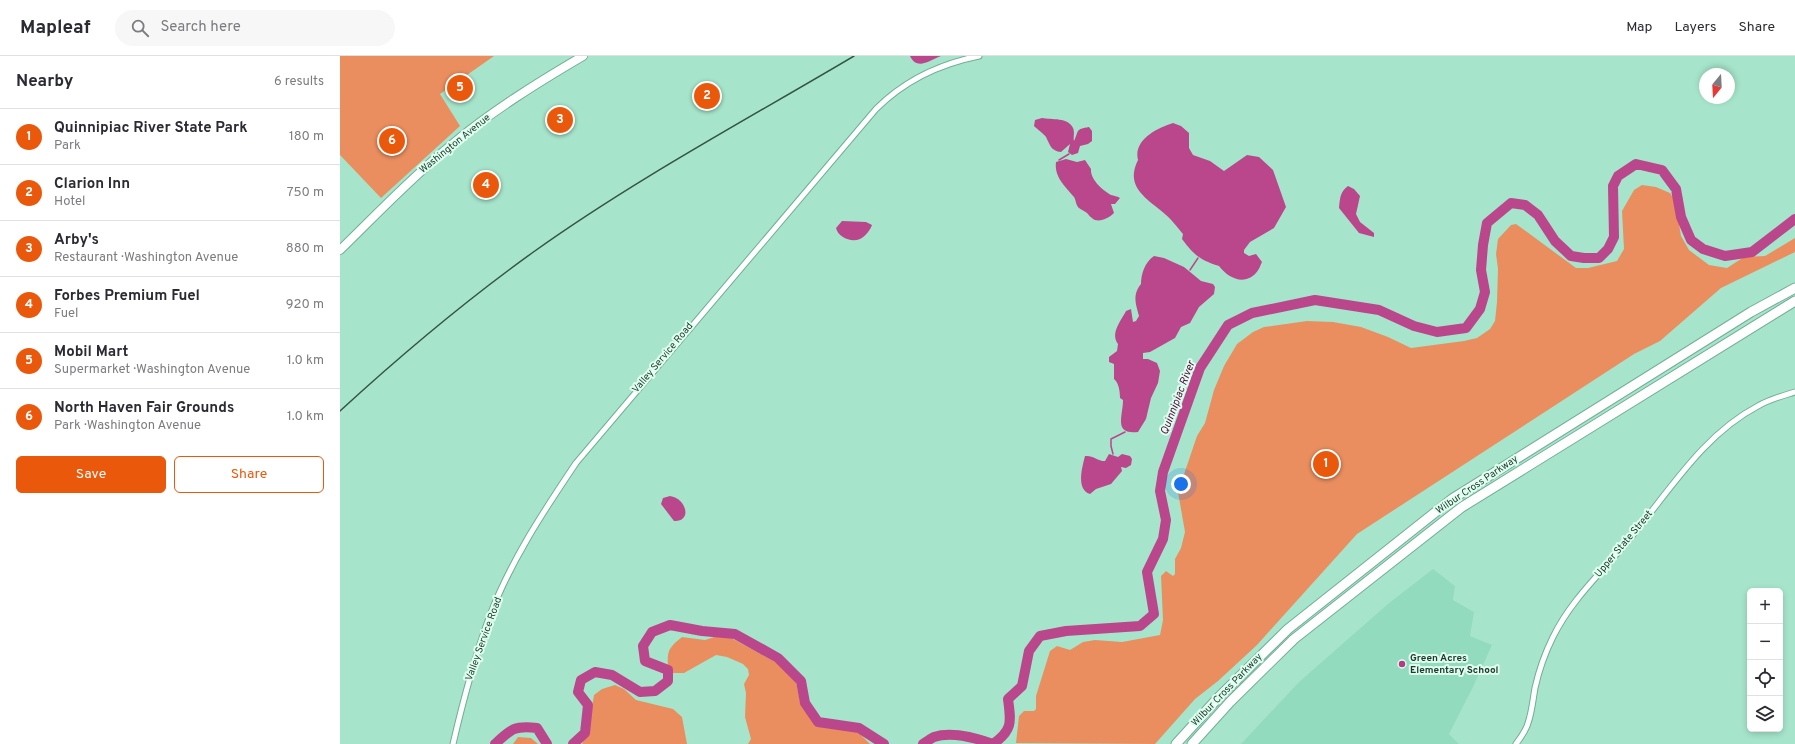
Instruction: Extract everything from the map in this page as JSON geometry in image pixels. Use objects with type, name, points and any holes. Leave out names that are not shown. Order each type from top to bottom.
[{"type":"highway","name":"Wilbur Cross Parkway","points":[[1176,744],[1217,699],[1288,629],[1452,499],[1751,312],[1795,288]]},
{"type":"highway","name":"Wilbur Cross Parkway","points":[[1192,744],[1230,702],[1294,639],[1462,507],[1795,301]]},
{"type":"main road","name":"Washington Avenue","points":[[340,250],[412,179],[450,146],[520,94],[583,56]]},
{"type":"street","name":"Valley Service Road","points":[[453,744],[472,670],[490,617],[523,546],[546,507],[576,463],[876,109],[896,91],[920,76],[948,64],[979,56]]},
{"type":"street","name":"Upper State Street","points":[[1516,744],[1528,724],[1535,687],[1544,656],[1561,621],[1573,603],[1626,544],[1685,471],[1718,435],[1744,414],[1758,406],[1774,398],[1795,392]]},
{"type":"shaded area","points":[[340,56],[494,56],[440,94],[460,126],[381,198],[340,155]]},
{"type":"shaded area","points":[[910,56],[941,56],[920,64],[916,63]]},
{"type":"shaded area","points":[[1042,118],[1064,121],[1071,124],[1074,130],[1074,141],[1079,130],[1089,127],[1092,131],[1092,141],[1088,144],[1080,146],[1078,153],[1072,155],[1068,152],[1070,144],[1061,152],[1055,150],[1051,147],[1045,136],[1034,126],[1035,120]]},
{"type":"shaded area","points":[[1173,123],[1181,126],[1189,133],[1189,148],[1193,155],[1210,161],[1224,171],[1247,155],[1259,157],[1273,170],[1286,207],[1274,228],[1250,242],[1244,250],[1244,253],[1249,256],[1256,254],[1262,262],[1257,272],[1251,277],[1241,280],[1236,279],[1227,274],[1219,266],[1207,262],[1198,256],[1182,239],[1183,234],[1173,222],[1140,192],[1136,185],[1134,170],[1138,160],[1137,153],[1139,146],[1148,136],[1160,128]]},
{"type":"shaded area","points":[[1066,159],[1077,162],[1085,160],[1091,169],[1092,177],[1097,184],[1111,195],[1120,198],[1115,204],[1111,204],[1114,213],[1112,215],[1103,220],[1094,220],[1078,207],[1074,197],[1058,177],[1056,162]]},
{"type":"shaded area","points":[[1642,185],[1656,187],[1670,193],[1675,200],[1681,236],[1689,250],[1709,265],[1727,268],[1744,257],[1765,256],[1795,238],[1795,252],[1721,288],[1660,341],[1634,354],[1357,534],[1257,645],[1218,681],[1195,699],[1155,744],[1016,743],[1019,716],[1024,711],[1034,711],[1036,709],[1036,696],[1050,651],[1057,646],[1070,650],[1083,642],[1095,640],[1122,642],[1160,635],[1163,620],[1161,576],[1166,571],[1173,576],[1175,574],[1175,559],[1181,548],[1185,532],[1178,492],[1197,436],[1205,423],[1214,390],[1224,366],[1237,344],[1253,332],[1264,327],[1307,321],[1333,322],[1361,327],[1388,337],[1411,348],[1477,338],[1490,329],[1495,321],[1498,269],[1496,254],[1498,239],[1511,225],[1516,224],[1576,268],[1588,268],[1617,261],[1624,249],[1622,211],[1634,190]]},
{"type":"shaded area","points":[[1348,186],[1354,189],[1360,196],[1356,214],[1360,222],[1374,233],[1374,237],[1359,233],[1339,208],[1342,193]]},
{"type":"shaded area","points":[[842,221],[866,222],[872,225],[869,231],[860,239],[849,240],[837,231],[836,228]]},
{"type":"shaded area","points":[[1154,256],[1164,258],[1184,267],[1201,281],[1213,284],[1215,287],[1214,294],[1199,307],[1190,323],[1181,327],[1175,338],[1150,352],[1143,353],[1143,359],[1148,359],[1157,363],[1160,371],[1158,383],[1151,398],[1146,419],[1138,432],[1130,432],[1125,431],[1122,427],[1121,418],[1123,400],[1120,398],[1118,385],[1114,379],[1114,364],[1109,362],[1109,357],[1117,351],[1118,344],[1115,336],[1116,331],[1126,311],[1131,309],[1133,322],[1136,321],[1139,316],[1136,292],[1141,284],[1144,268]]},
{"type":"shaded area","points":[[1109,454],[1118,457],[1122,454],[1130,456],[1132,459],[1131,465],[1126,468],[1121,467],[1122,471],[1111,484],[1096,489],[1090,494],[1083,488],[1081,483],[1085,456],[1090,456],[1105,461]]},
{"type":"shaded area","points":[[670,496],[676,498],[683,505],[685,510],[684,518],[674,521],[661,504],[663,498]]},
{"type":"shaded area","name":"Green Acres Elementary School","points":[[1433,569],[1455,586],[1453,600],[1474,612],[1470,636],[1492,645],[1449,734],[1459,744],[1241,744],[1299,682],[1389,603]]},
{"type":"shaded area","points":[[724,634],[789,668],[795,677],[800,702],[817,722],[833,726],[847,727],[860,734],[870,744],[748,744],[751,739],[745,717],[746,693],[744,684],[749,675],[748,669],[743,664],[727,657],[716,655],[684,673],[673,673],[668,669],[669,650],[682,637],[705,640]]},
{"type":"shaded area","points":[[615,685],[624,689],[636,700],[673,709],[682,717],[687,744],[582,744],[588,731],[594,695],[602,689]]},
{"type":"shaded area","points":[[518,737],[531,738],[538,744],[513,744]]},
{"type":"waterway","points":[[1059,160],[1069,154]]},
{"type":"waterway","name":"Quinnipiac River","points":[[993,744],[1000,739],[1007,730],[1010,720],[1008,699],[1022,686],[1029,651],[1040,636],[1066,631],[1140,626],[1154,614],[1147,572],[1163,539],[1166,520],[1160,491],[1163,472],[1200,368],[1228,325],[1252,313],[1315,300],[1379,310],[1414,326],[1437,332],[1466,328],[1480,309],[1485,292],[1481,270],[1487,223],[1511,203],[1525,205],[1538,215],[1555,241],[1571,256],[1599,258],[1608,249],[1614,237],[1613,186],[1618,176],[1636,164],[1662,170],[1676,189],[1681,217],[1691,240],[1703,249],[1725,256],[1752,252],[1795,219]]},
{"type":"waterway","points":[[1190,270],[1198,258]]},
{"type":"waterway","points":[[1113,454],[1111,439],[1125,432]]},
{"type":"waterway","name":"Quinnipiac River","points":[[573,744],[585,733],[588,705],[578,692],[581,680],[595,672],[612,675],[640,692],[655,691],[668,681],[668,670],[645,661],[643,646],[652,632],[670,625],[702,631],[735,634],[778,658],[801,681],[805,703],[818,722],[859,728],[884,744]]},
{"type":"waterway","name":"Quinnipiac River","points":[[495,744],[514,729],[523,727],[537,728],[547,744]]},
{"type":"waterway","name":"Quinnipiac River","points":[[923,744],[934,737],[941,735],[956,735],[993,744]]},
{"type":"railway","points":[[340,411],[457,310],[532,253],[571,226],[650,175],[854,56]]},
{"type":"place","name":"Mobil Mart","points":[[460,88]]},
{"type":"place","name":"Clarion Inn","points":[[707,96]]},
{"type":"place","name":"Arby's","points":[[560,120]]},
{"type":"place","name":"North Haven Fair Grounds","points":[[392,141]]},
{"type":"place","name":"Forbes Premium Fuel","points":[[486,185]]},
{"type":"place","name":"Quinnipiac River State Park","points":[[1326,464]]},
{"type":"place","name":"Green Acres Elementary School","points":[[1402,664]]}]
